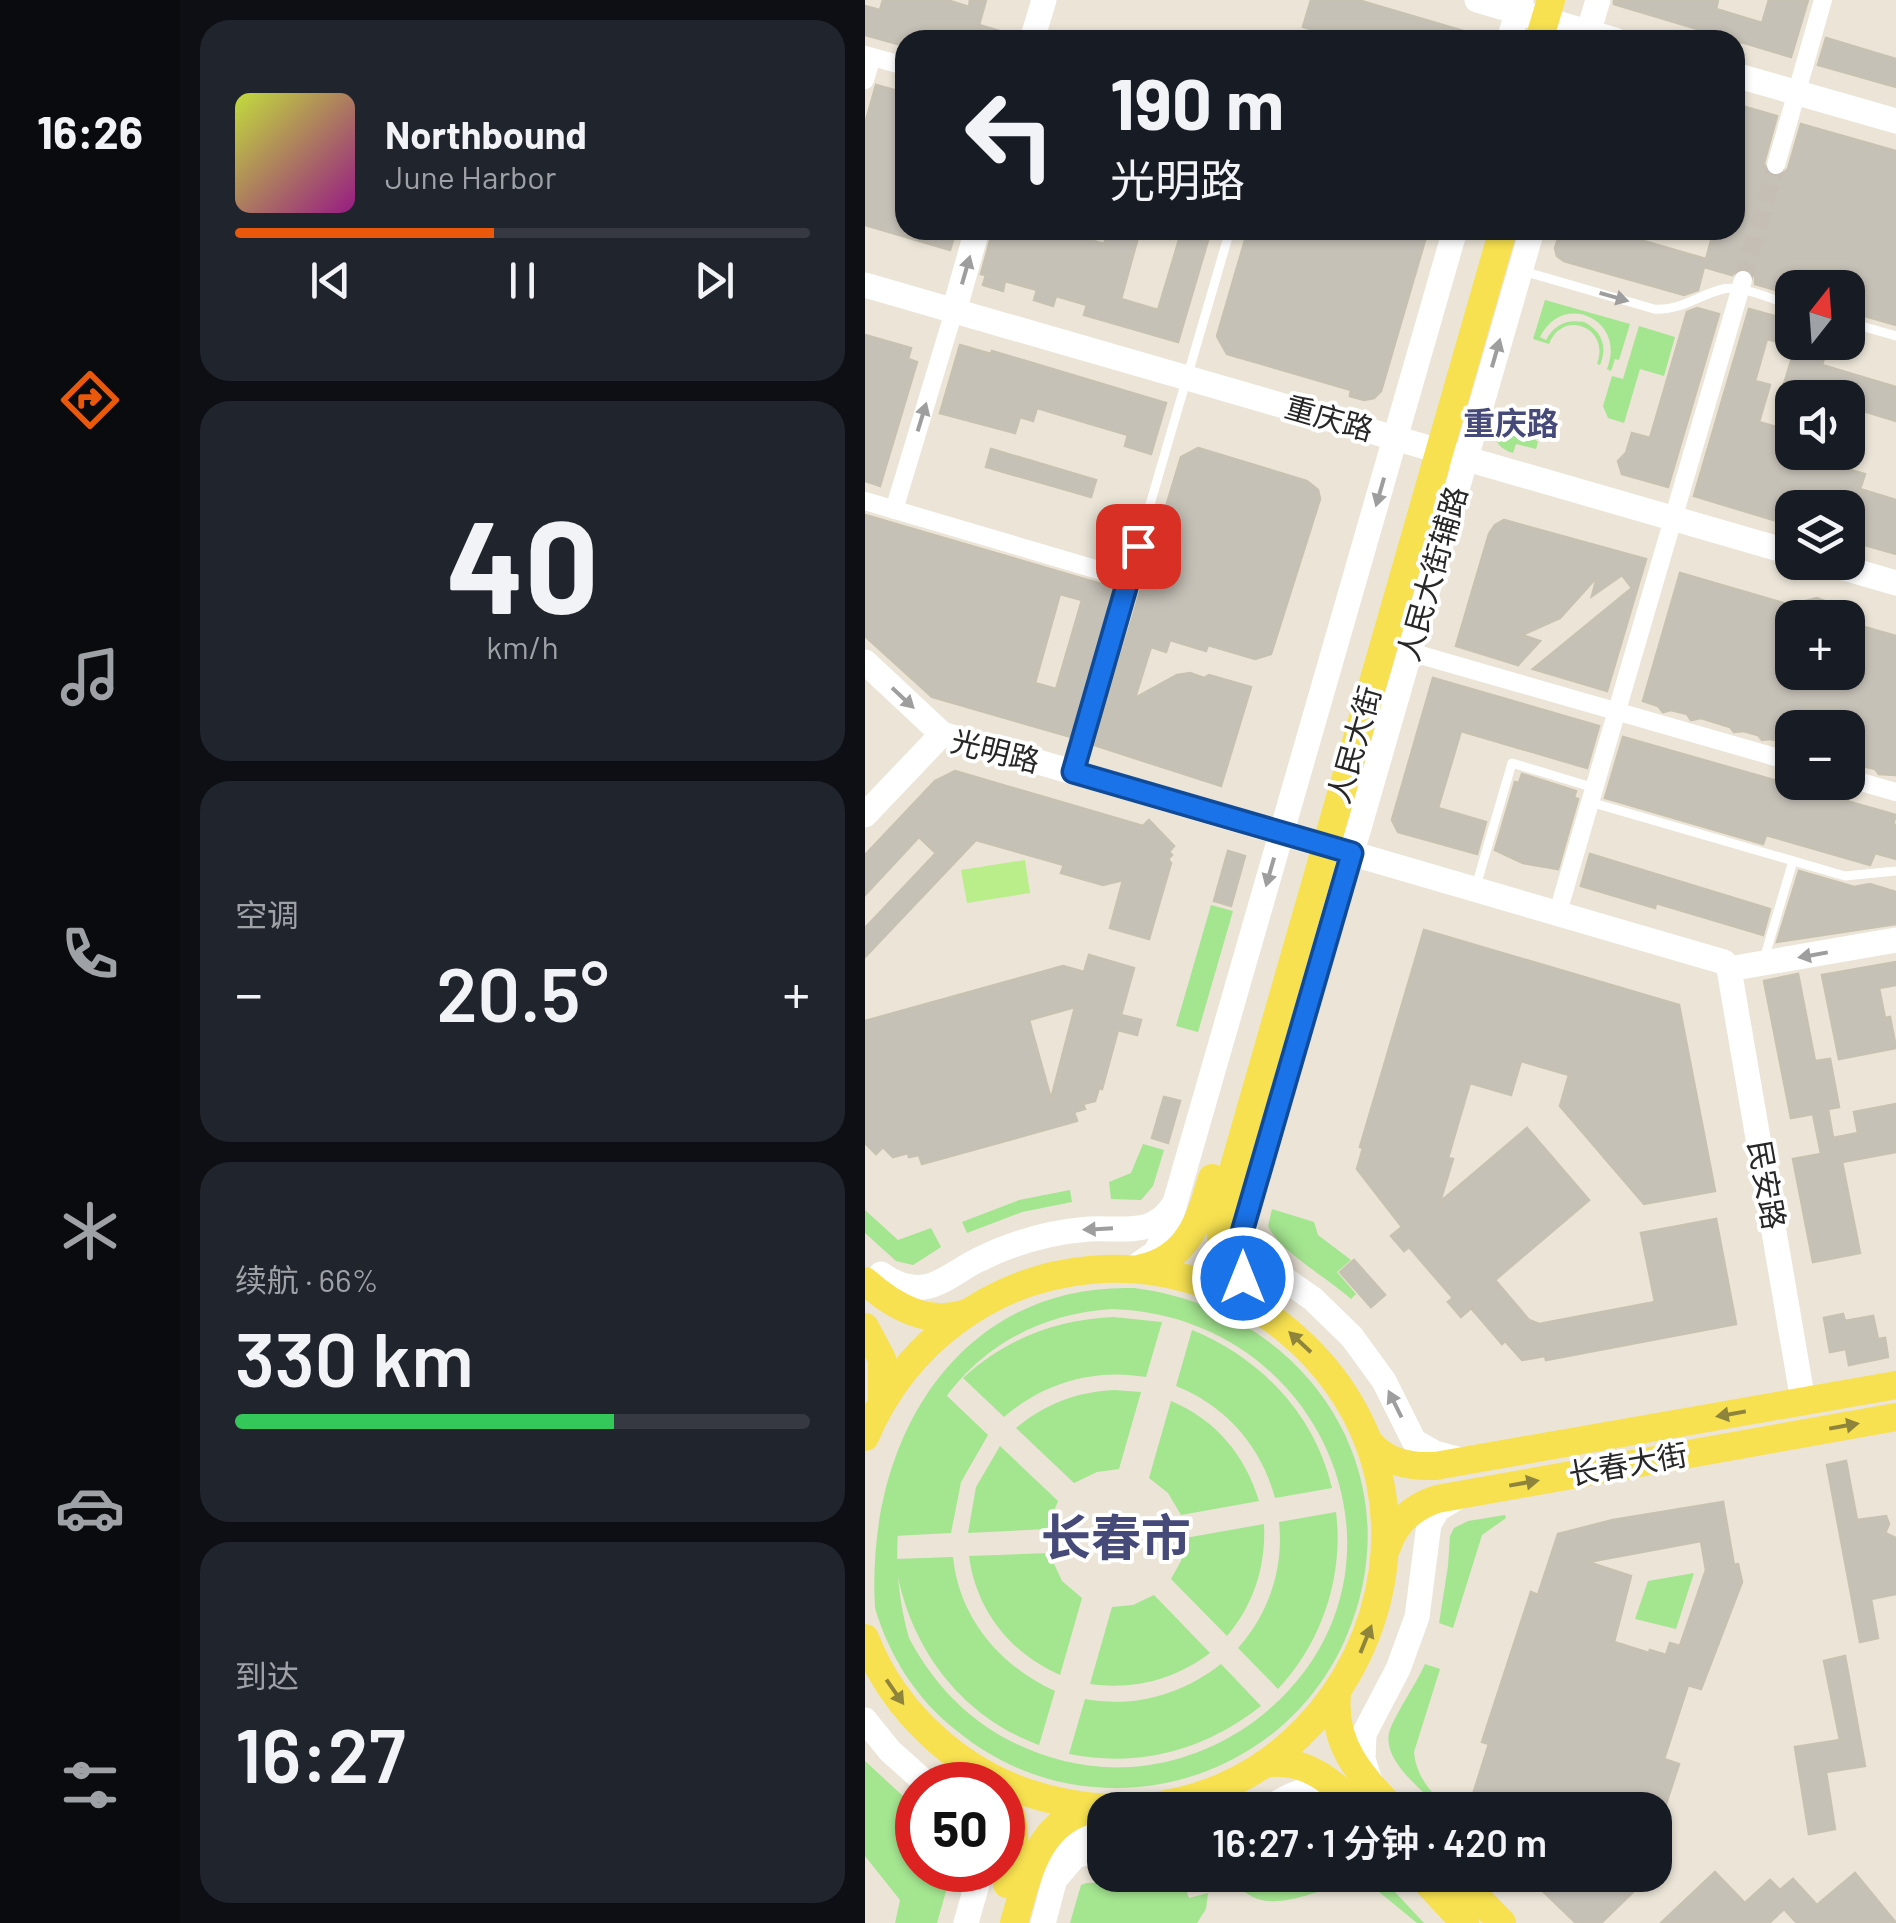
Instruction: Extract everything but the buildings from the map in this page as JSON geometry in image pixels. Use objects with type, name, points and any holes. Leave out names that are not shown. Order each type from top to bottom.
[{"type":"main road","points":[[1035,30],[1044,0]]},
{"type":"main road","points":[[1477,0],[1583,30]]},
{"type":"main road","points":[[1554,21],[1598,0]]},
{"type":"main road","points":[[1745,78],[1896,122]]},
{"type":"main road","points":[[954,311],[974,240]]},
{"type":"main road","name":"人民大街辅路","points":[[1128,1269],[1161,1246],[1178,1193],[1317,843],[1410,652],[1454,240]]},
{"type":"main road","name":"人民大街","points":[[1431,448],[1482,240]]},
{"type":"main road","name":"人民大街","points":[[1128,1269],[1158,1264],[1177,1253],[1198,1221],[1317,843],[1431,448],[1500,240]]},
{"type":"main road","name":"人民大街辅路","points":[[1264,1313],[1243,1278],[1240,1239],[1317,843],[1431,448],[1520,270],[1529,240]]},
{"type":"main road","name":"重庆路","points":[[865,285],[1775,548]]},
{"type":"main road","points":[[1865,574],[1896,583]]},
{"type":"main road","points":[[865,662],[941,734]]},
{"type":"main road","name":"光明路","points":[[865,815],[941,734],[1317,843]]},
{"type":"main road","points":[[1317,843],[1717,958],[1729,969],[1896,940]]},
{"type":"main road","name":"人民大街","points":[[1264,1313],[1239,1282],[1225,1253],[1220,1235],[1221,1212],[1317,843]]},
{"type":"main road","name":"民安路","points":[[1729,969],[1803,1401]]},
{"type":"main road","points":[[870,1271],[893,1283],[926,1287],[980,1259],[1031,1240],[1084,1230],[1150,1227],[1165,1218],[1178,1193]]},
{"type":"main road","points":[[1247,1215],[1247,1242],[1257,1260],[1313,1299],[1352,1337],[1383,1381],[1414,1441],[1435,1454],[1465,1461]]},
{"type":"main road","points":[[870,1271],[886,1299],[915,1313],[947,1318],[1042,1279],[1088,1270],[1128,1269],[1205,1284],[1264,1313],[1305,1346],[1336,1382],[1368,1441],[1382,1490],[1386,1553],[1371,1630],[1337,1693],[1307,1730],[1264,1764],[1207,1792]]},
{"type":"main road","points":[[872,1422],[923,1349],[972,1310]]},
{"type":"main road","points":[[865,1327],[882,1359],[884,1386],[872,1422]]},
{"type":"main road","points":[[865,1354],[875,1392],[872,1422]]},
{"type":"main road","name":"长春大街","points":[[1368,1441],[1384,1456],[1413,1466],[1465,1461],[1896,1385]]},
{"type":"main road","name":"长春大街","points":[[1386,1553],[1392,1534],[1407,1516],[1427,1502],[1896,1417]]},
{"type":"main road","points":[[1363,1792],[1364,1734],[1398,1669],[1417,1617],[1429,1524],[1438,1509],[1469,1493]]},
{"type":"main road","points":[[865,1638],[904,1706],[963,1762]]},
{"type":"main road","points":[[1337,1693],[1336,1714],[1361,1792]]},
{"type":"main road","points":[[866,1725],[903,1762]]},
{"type":"main road","points":[[1264,1764],[1287,1763],[1321,1774],[1348,1792]]},
{"type":"main road","points":[[1025,1793],[1087,1805]]},
{"type":"main road","points":[[1014,1923],[1034,1857],[1044,1840],[1071,1816],[1087,1813]]},
{"type":"main road","points":[[1043,1923],[1071,1837],[1087,1822]]},
{"type":"main road","points":[[1054,1886],[1059,1873],[1075,1856],[1087,1853]]},
{"type":"main road","points":[[966,1923],[975,1892]]},
{"type":"main road","points":[[995,1923],[1003,1892]]},
{"type":"main road","points":[[1436,1892],[1465,1923]]},
{"type":"main road","points":[[1472,1892],[1502,1923]]},
{"type":"street","points":[[1776,164],[1823,0]]},
{"type":"street","points":[[865,80],[868,56],[895,63]]},
{"type":"street","points":[[1558,912],[1741,285]]},
{"type":"street","points":[[894,510],[954,311]]},
{"type":"street","points":[[865,502],[1129,579]]},
{"type":"street","points":[[1410,652],[1775,757]]},
{"type":"street","points":[[1865,783],[1896,792]]},
{"type":"lane","points":[[1073,772],[1227,240]]},
{"type":"lane","points":[[1520,270],[1654,309],[1668,310],[1741,285],[1775,299]]},
{"type":"lane","points":[[1865,327],[1896,336]]},
{"type":"lane","points":[[1475,888],[1512,763],[1593,795],[1845,876],[1896,871]]},
{"type":"lane","points":[[1763,964],[1793,861]]},
{"type":"green space","points":[[1545,300],[1630,324],[1619,360],[1615,359],[1611,371],[1607,369],[1611,352],[1608,337],[1590,317],[1563,315],[1550,323],[1540,337],[1546,340],[1557,326],[1567,322],[1584,322],[1602,340],[1600,365],[1597,341],[1583,327],[1564,327],[1549,344],[1533,339]]},
{"type":"green space","points":[[1639,326],[1675,337],[1664,376],[1640,369],[1624,423],[1608,418],[1603,406],[1612,376],[1623,379]]},
{"type":"green space","points":[[1510,405],[1521,408],[1524,429],[1538,442],[1536,449],[1516,444],[1513,453],[1497,442],[1495,422],[1504,424]]},
{"type":"green space","points":[[1025,860],[1030,893],[967,903],[961,870]]},
{"type":"green space","points":[[1211,905],[1233,911],[1198,1032],[1176,1026]]},
{"type":"green space","points":[[1143,1144],[1164,1150],[1153,1186],[1141,1200],[1111,1199],[1109,1182],[1131,1173]]},
{"type":"green space","points":[[1070,1190],[1072,1202],[1022,1212],[967,1233],[962,1222],[1019,1200]]},
{"type":"green space","points":[[1272,1209],[1314,1222],[1318,1235],[1351,1260],[1337,1272],[1356,1294],[1351,1299],[1274,1235],[1268,1226]]},
{"type":"green space","points":[[865,1210],[898,1240],[931,1228],[941,1247],[913,1265],[896,1261],[865,1233]]},
{"type":"green space","points":[[1134,1288],[1195,1302],[1249,1328],[1294,1364],[1330,1408],[1355,1459],[1367,1515],[1365,1574],[1347,1635],[1308,1699],[1282,1726],[1234,1758],[1196,1775],[1156,1785],[1115,1788],[1075,1785],[1025,1771],[1025,1762],[1005,1762],[988,1753],[943,1719],[917,1691],[888,1643],[875,1608],[876,1544],[887,1484],[907,1429],[936,1381],[974,1341],[1020,1312],[1073,1293]],"holes":[[[1112,1309],[1189,1323],[1253,1357],[1302,1407],[1334,1466],[1347,1532],[1340,1600],[1310,1664],[1256,1720],[1228,1738],[1181,1758],[1148,1765],[1097,1767],[1047,1756],[1001,1736],[973,1717],[937,1681],[909,1638],[898,1579],[899,1522],[910,1468],[932,1419],[963,1376],[1004,1343],[1054,1320]]]},
{"type":"green space","points":[[1113,1317],[1162,1322],[1146,1377],[1107,1375],[1070,1381],[1035,1395],[1004,1417],[963,1378],[996,1352],[1032,1334],[1071,1322]]},
{"type":"green space","points":[[1192,1330],[1241,1356],[1281,1392],[1313,1436],[1332,1488],[1275,1498],[1261,1461],[1239,1430],[1211,1405],[1176,1386]]},
{"type":"green space","points":[[1114,1390],[1141,1392],[1119,1469],[1097,1472],[1074,1483],[1016,1428],[1062,1401]]},
{"type":"green space","points":[[946,1395],[988,1435],[961,1482],[951,1533],[894,1536],[909,1461],[924,1427]]},
{"type":"green space","points":[[1171,1401],[1202,1418],[1227,1441],[1246,1469],[1259,1501],[1181,1515],[1168,1493],[1149,1478]]},
{"type":"green space","points":[[1000,1446],[1058,1501],[1047,1529],[968,1533],[976,1487]]},
{"type":"green space","points":[[1336,1512],[1337,1560],[1327,1607],[1307,1651],[1278,1689],[1238,1648],[1258,1620],[1272,1589],[1279,1556],[1279,1522]]},
{"type":"green space","points":[[1505,1515],[1482,1535],[1453,1628],[1439,1623],[1454,1528],[1468,1521]]},
{"type":"green space","points":[[1264,1524],[1263,1555],[1256,1584],[1227,1636],[1171,1579],[1181,1561],[1185,1538]]},
{"type":"green space","points":[[1049,1553],[1062,1581],[1082,1598],[1060,1675],[1026,1655],[998,1628],[979,1594],[969,1556]]},
{"type":"green space","points":[[953,1557],[964,1600],[986,1638],[1017,1668],[1055,1691],[1039,1745],[984,1716],[961,1696],[924,1647],[911,1619],[895,1559]]},
{"type":"green space","points":[[1694,1573],[1676,1629],[1635,1619],[1648,1581]]},
{"type":"green space","points":[[1154,1595],[1210,1653],[1153,1681],[1090,1684],[1112,1607],[1133,1605]]},
{"type":"green space","points":[[1221,1664],[1261,1706],[1240,1721],[1194,1744],[1146,1757],[1069,1754],[1085,1699],[1122,1702],[1157,1697],[1190,1684]]},
{"type":"green space","points":[[1425,1664],[1440,1669],[1414,1752],[1418,1769],[1433,1792],[1424,1792],[1396,1762],[1388,1739]]},
{"type":"green space","points":[[865,1761],[895,1789],[895,1892],[946,1892],[937,1923],[895,1923],[900,1900],[865,1856]]},
{"type":"green space","points":[[1086,1883],[1087,1892],[1187,1892],[1189,1898],[1208,1893],[1206,1909],[1197,1923],[1070,1923],[1081,1885]]},
{"type":"green space","points":[[1246,1892],[1316,1892],[1279,1901]]},
{"type":"green space","points":[[1379,1892],[1395,1892],[1424,1923],[1417,1923]]},
{"type":"tunnel","points":[[1743,280],[1776,165]]},
{"type":"district","name":"重庆路","points":[[1511,424]]},
{"type":"district","name":"长春市","points":[[1116,1538]]},
{"type":"route","points":[[1138,546],[1073,772],[1352,853],[1240,1239],[1243,1278]]}]
